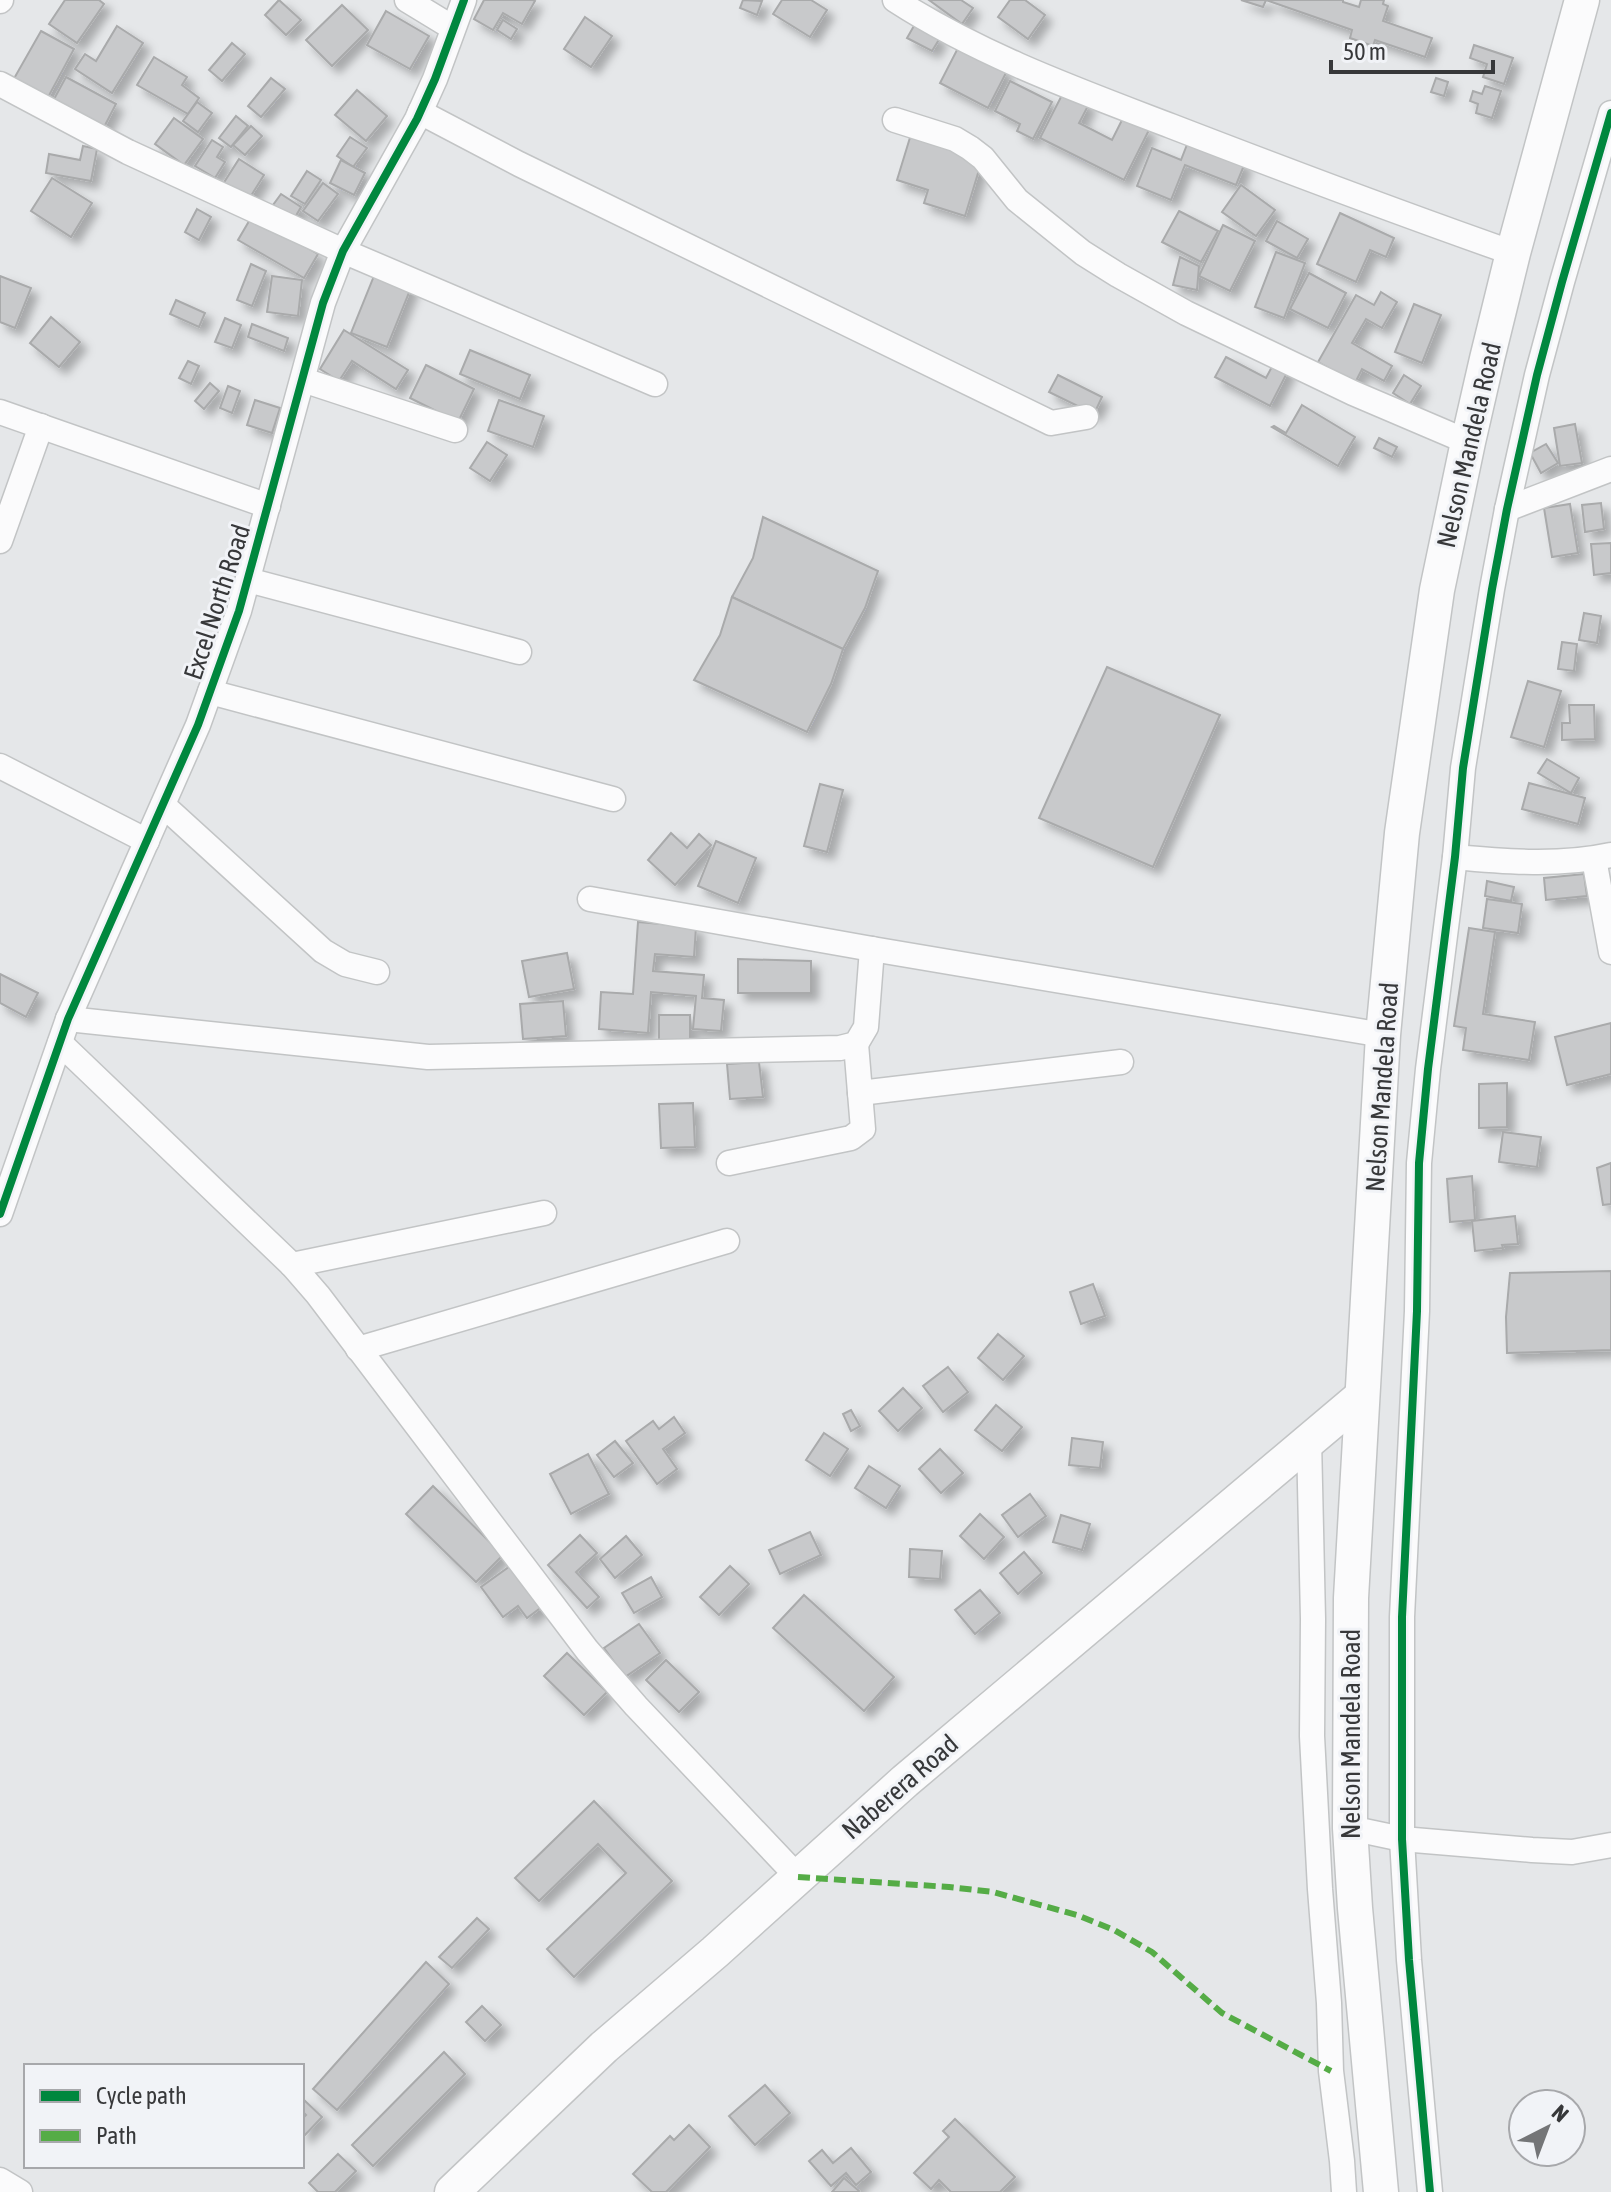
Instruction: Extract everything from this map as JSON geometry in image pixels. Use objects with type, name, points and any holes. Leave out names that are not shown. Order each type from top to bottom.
[{"type":"main road","name":"Nelson Mandela Road","points":[[1381,2192],[1350,1828],[1351,1598],[1383,1035],[1402,833],[1437,590],[1513,253],[1582,0]]},
{"type":"main road","name":"Naberera Road","points":[[452,2192],[604,2047],[905,1781],[1361,1397]]},
{"type":"street","points":[[407,0],[453,28]]},
{"type":"street","name":"Excel North Road","points":[[0,1214],[68,1019],[198,725],[239,611],[323,303],[343,251],[420,112],[464,0]]},
{"type":"street","points":[[895,0],[939,27],[1061,83],[1385,208],[1513,253]]},
{"type":"street","points":[[0,84],[128,152],[343,251],[655,384]]},
{"type":"street","points":[[420,112],[519,164],[1051,423],[1086,417]]},
{"type":"street","points":[[1430,2192],[1409,1960],[1402,1839],[1402,1617],[1419,1249],[1419,1163],[1463,768],[1507,509],[1549,329],[1611,113]]},
{"type":"street","points":[[895,120],[947,136],[970,148],[983,158],[1017,200],[1083,253],[1118,275],[1186,313],[1353,393],[1468,442]]},
{"type":"street","points":[[303,380],[455,430]]},
{"type":"street","points":[[0,412],[268,506]]},
{"type":"street","points":[[0,541],[41,426]]},
{"type":"street","points":[[1507,509],[1611,469]]},
{"type":"street","points":[[248,580],[519,652]]},
{"type":"street","points":[[210,692],[613,799]]},
{"type":"street","points":[[0,766],[147,841]]},
{"type":"street","points":[[163,805],[323,951],[345,964],[377,972]]},
{"type":"street","points":[[1455,857],[1512,863],[1602,857],[1611,952]]},
{"type":"street","points":[[590,899],[1383,1035]]},
{"type":"street","points":[[729,1163],[851,1138],[863,1129],[856,1044],[866,1027],[872,949]]},
{"type":"street","points":[[68,1019],[428,1057],[840,1048],[856,1044]]},
{"type":"street","points":[[60,1043],[292,1265],[587,1650],[798,1877]]},
{"type":"street","points":[[860,1093],[1121,1062]]},
{"type":"street","points":[[292,1265],[544,1213]]},
{"type":"street","points":[[358,1349],[727,1241]]},
{"type":"street","points":[[1309,1440],[1312,1736],[1331,2071],[1344,2192]]},
{"type":"street","points":[[1350,1828],[1402,1839],[1572,1852],[1611,1845]]},
{"type":"street","points":[[0,2180],[20,2192]]},
{"type":"building","points":[[65,0],[99,0],[104,4],[77,43],[49,24]]},
{"type":"building","points":[[279,0],[301,20],[286,35],[265,15]]},
{"type":"building","points":[[484,0],[535,1],[522,24],[503,13],[493,30],[474,19]]},
{"type":"building","points":[[743,0],[762,1],[757,15],[740,8]]},
{"type":"building","points":[[782,0],[811,0],[827,10],[810,37],[773,14]]},
{"type":"building","points":[[929,0],[961,0],[973,8],[962,24]]},
{"type":"building","points":[[1010,0],[1025,0],[1045,15],[1028,39],[998,17]]},
{"type":"building","points":[[1241,0],[1266,0],[1263,7]]},
{"type":"building","points":[[1266,0],[1343,0],[1359,7],[1361,0],[1384,0],[1383,4],[1388,6],[1383,21],[1432,38],[1425,57],[1375,40],[1373,46],[1350,38],[1352,30]]},
{"type":"building","points":[[342,5],[368,30],[332,66],[306,40]]},
{"type":"building","points":[[386,11],[429,36],[410,69],[367,45]]},
{"type":"building","points":[[585,17],[612,36],[591,67],[564,49]]},
{"type":"building","points":[[503,20],[517,29],[511,39],[497,30]]},
{"type":"building","points":[[915,24],[940,38],[932,51],[907,38]]},
{"type":"building","points":[[117,26],[143,43],[112,93],[75,69],[85,54],[96,61]]},
{"type":"building","points":[[41,31],[74,49],[46,101],[12,82]]},
{"type":"building","points":[[232,43],[245,54],[222,81],[209,70]]},
{"type":"building","points":[[1474,45],[1513,58],[1504,84],[1483,77],[1487,64],[1470,58]]},
{"type":"building","points":[[959,46],[1007,71],[988,108],[940,83]]},
{"type":"building","points":[[154,57],[187,77],[182,85],[199,98],[188,114],[137,85]]},
{"type":"building","points":[[66,77],[116,104],[103,129],[53,101]]},
{"type":"building","points":[[271,78],[285,89],[261,117],[248,106]]},
{"type":"building","points":[[1436,78],[1448,82],[1444,96],[1431,92]]},
{"type":"building","points":[[1010,81],[1052,102],[1033,139],[1017,131],[1020,124],[995,111]]},
{"type":"building","points":[[1485,86],[1501,91],[1492,118],[1476,113],[1478,104],[1470,101],[1473,91],[1482,94]]},
{"type":"building","points":[[357,90],[387,116],[366,141],[335,115]]},
{"type":"building","points":[[1064,91],[1089,104],[1079,123],[1112,140],[1123,118],[1149,130],[1124,180],[1040,138]]},
{"type":"building","points":[[197,102],[212,113],[198,132],[183,121]]},
{"type":"building","points":[[236,116],[248,126],[231,147],[219,138]]},
{"type":"building","points":[[174,118],[203,139],[184,165],[155,144]]},
{"type":"building","points":[[251,126],[262,136],[245,155],[233,145]]},
{"type":"building","points":[[912,131],[982,160],[965,216],[924,203],[928,190],[897,180]]},
{"type":"building","points":[[350,137],[367,148],[353,167],[337,156]]},
{"type":"building","points":[[212,140],[223,147],[217,157],[225,162],[215,178],[195,166]]},
{"type":"building","points":[[1188,142],[1245,163],[1236,185],[1185,165],[1171,200],[1137,186],[1152,148],[1181,160]]},
{"type":"building","points":[[83,146],[97,149],[91,181],[46,173],[49,154],[80,160]]},
{"type":"building","points":[[239,159],[264,175],[249,199],[223,184]]},
{"type":"building","points":[[341,160],[365,173],[354,195],[330,183]]},
{"type":"building","points":[[307,171],[321,180],[305,204],[291,196]]},
{"type":"building","points":[[52,178],[92,203],[71,237],[31,211]]},
{"type":"building","points":[[323,183],[338,194],[318,221],[303,211]]},
{"type":"building","points":[[1241,185],[1275,210],[1256,236],[1222,212]]},
{"type":"building","points":[[281,194],[301,207],[294,219],[273,205]]},
{"type":"building","points":[[197,209],[211,217],[199,240],[185,232]]},
{"type":"building","points":[[1179,211],[1218,231],[1201,262],[1162,242]]},
{"type":"building","points":[[1340,213],[1394,238],[1386,257],[1370,250],[1356,282],[1317,264]]},
{"type":"building","points":[[252,216],[318,254],[304,278],[238,240]]},
{"type":"building","points":[[1277,221],[1308,239],[1297,258],[1266,241]]},
{"type":"building","points":[[1223,225],[1255,241],[1230,291],[1199,276]]},
{"type":"building","points":[[1276,252],[1305,263],[1284,318],[1255,307]]},
{"type":"building","points":[[1180,257],[1199,266],[1197,290],[1173,285]]},
{"type":"building","points":[[251,264],[266,271],[252,306],[237,300]]},
{"type":"building","points":[[376,271],[412,285],[387,347],[351,333]]},
{"type":"building","points":[[1309,273],[1346,293],[1328,328],[1290,309]]},
{"type":"building","points":[[0,276],[31,288],[15,328],[0,322]]},
{"type":"building","points":[[272,276],[302,280],[298,316],[267,312]]},
{"type":"building","points":[[1381,292],[1397,302],[1382,328],[1366,319],[1352,343],[1392,366],[1384,381],[1362,369],[1355,383],[1318,362],[1356,295],[1374,305]]},
{"type":"building","points":[[176,300],[205,313],[199,327],[170,314]]},
{"type":"building","points":[[1414,304],[1441,315],[1422,363],[1395,352]]},
{"type":"building","points":[[51,317],[80,342],[59,367],[30,343]]},
{"type":"building","points":[[225,318],[241,325],[232,348],[215,342]]},
{"type":"building","points":[[252,324],[288,338],[284,351],[248,337]]},
{"type":"building","points":[[344,330],[408,370],[396,389],[352,361],[339,381],[320,369]]},
{"type":"building","points":[[470,350],[530,375],[520,399],[460,374]]},
{"type":"building","points":[[1226,357],[1266,378],[1275,361],[1289,369],[1270,406],[1215,377]]},
{"type":"building","points":[[188,361],[199,366],[191,384],[179,378]]},
{"type":"building","points":[[426,365],[474,389],[458,422],[410,398]]},
{"type":"building","points":[[1058,375],[1102,397],[1094,414],[1049,392]]},
{"type":"building","points":[[1404,375],[1421,386],[1410,404],[1393,393]]},
{"type":"building","points":[[210,383],[219,391],[204,409],[195,401]]},
{"type":"building","points":[[228,386],[240,391],[232,413],[220,408]]},
{"type":"building","points":[[255,400],[280,408],[272,433],[247,425]]},
{"type":"building","points":[[499,400],[544,416],[533,447],[488,431]]},
{"type":"building","points":[[1302,405],[1355,437],[1338,466],[1272,427],[1286,433]]},
{"type":"building","points":[[1575,424],[1582,463],[1560,466],[1554,428]]},
{"type":"building","points":[[1379,438],[1397,447],[1392,457],[1374,448]]},
{"type":"building","points":[[487,442],[507,455],[490,481],[470,468]]},
{"type":"building","points":[[1546,444],[1558,463],[1541,473],[1530,453]]},
{"type":"building","points":[[1601,503],[1604,529],[1585,532],[1582,505]]},
{"type":"building","points":[[1570,504],[1578,553],[1552,557],[1544,508]]},
{"type":"building","points":[[763,517],[878,571],[865,608],[843,649],[732,597],[753,558]]},
{"type":"building","points":[[1611,543],[1611,573],[1594,575],[1591,544]]},
{"type":"building","points":[[732,597],[843,649],[831,684],[807,732],[694,680],[720,635]]},
{"type":"building","points":[[1584,613],[1601,616],[1597,643],[1579,640]]},
{"type":"building","points":[[1562,642],[1577,644],[1574,671],[1558,669]]},
{"type":"building","points":[[1107,667],[1220,715],[1153,867],[1039,818]]},
{"type":"building","points":[[1528,681],[1561,691],[1544,747],[1511,737]]},
{"type":"building","points":[[1569,705],[1594,705],[1595,739],[1562,740],[1562,723],[1570,723]]},
{"type":"building","points":[[1547,759],[1579,778],[1571,793],[1538,773]]},
{"type":"building","points":[[1529,783],[1585,798],[1578,824],[1522,809]]},
{"type":"building","points":[[820,784],[843,790],[827,852],[804,846]]},
{"type":"building","points":[[671,833],[687,848],[699,834],[711,845],[675,885],[648,860]]},
{"type":"building","points":[[716,841],[756,858],[738,903],[698,886]]},
{"type":"building","points":[[1584,874],[1587,896],[1546,900],[1544,878]]},
{"type":"building","points":[[1487,881],[1514,887],[1511,901],[1485,896]]},
{"type":"building","points":[[1487,899],[1522,904],[1518,933],[1483,928]]},
{"type":"building","points":[[638,922],[696,927],[694,957],[655,954],[653,971],[704,975],[702,998],[724,1000],[721,1031],[693,1029],[696,996],[651,992],[648,1033],[599,1029],[601,992],[633,994]]},
{"type":"building","points":[[1469,928],[1495,932],[1483,1014],[1535,1022],[1529,1060],[1463,1050],[1466,1028],[1454,1026]]},
{"type":"building","points":[[567,953],[574,989],[529,997],[522,961]]},
{"type":"building","points":[[738,959],[811,961],[811,993],[738,993]]},
{"type":"building","points":[[0,974],[38,993],[26,1017],[0,1003]]},
{"type":"building","points":[[563,1001],[566,1036],[523,1039],[520,1004]]},
{"type":"building","points":[[659,1015],[690,1015],[690,1043],[659,1043]]},
{"type":"building","points":[[1611,1023],[1611,1074],[1567,1085],[1555,1037]]},
{"type":"building","points":[[759,1062],[763,1097],[730,1099],[727,1064]]},
{"type":"building","points":[[1507,1083],[1507,1127],[1479,1128],[1479,1084]]},
{"type":"building","points":[[693,1103],[695,1147],[661,1148],[659,1104]]},
{"type":"building","points":[[1503,1132],[1541,1137],[1537,1167],[1499,1162]]},
{"type":"building","points":[[1611,1163],[1611,1204],[1603,1205],[1597,1168]]},
{"type":"building","points":[[1472,1176],[1475,1220],[1450,1222],[1447,1179]]},
{"type":"building","points":[[1515,1216],[1518,1244],[1475,1251],[1472,1221]]},
{"type":"building","points":[[1611,1271],[1611,1350],[1507,1353],[1510,1273]]},
{"type":"building","points":[[1093,1284],[1105,1316],[1081,1324],[1070,1292]]},
{"type":"building","points":[[998,1334],[1024,1356],[1003,1380],[978,1358]]},
{"type":"building","points":[[948,1367],[968,1392],[943,1412],[923,1386]]},
{"type":"building","points":[[903,1388],[922,1408],[898,1431],[879,1411]]},
{"type":"building","points":[[996,1405],[1022,1427],[1002,1451],[975,1430]]},
{"type":"building","points":[[851,1410],[860,1426],[851,1431],[843,1414]]},
{"type":"building","points":[[674,1417],[685,1433],[663,1449],[677,1469],[657,1484],[626,1441],[653,1421],[659,1429]]},
{"type":"building","points":[[824,1433],[848,1449],[830,1476],[806,1460]]},
{"type":"building","points":[[1072,1438],[1103,1442],[1100,1468],[1069,1465]]},
{"type":"building","points":[[615,1441],[633,1463],[614,1477],[597,1455]]},
{"type":"building","points":[[940,1449],[963,1473],[941,1493],[919,1469]]},
{"type":"building","points":[[588,1454],[609,1494],[571,1514],[550,1474]]},
{"type":"building","points":[[869,1466],[900,1486],[886,1508],[855,1488]]},
{"type":"building","points":[[433,1486],[503,1555],[476,1582],[406,1514]]},
{"type":"building","points":[[1030,1494],[1046,1516],[1018,1537],[1002,1515]]},
{"type":"building","points":[[980,1514],[1004,1537],[984,1559],[960,1536]]},
{"type":"building","points":[[1061,1515],[1090,1524],[1082,1550],[1053,1542]]},
{"type":"building","points":[[810,1532],[821,1555],[780,1574],[769,1550]]},
{"type":"building","points":[[580,1535],[597,1553],[576,1572],[599,1597],[587,1608],[548,1565]]},
{"type":"building","points":[[626,1536],[642,1555],[615,1578],[600,1559]]},
{"type":"building","points":[[910,1549],[942,1551],[940,1579],[909,1577]]},
{"type":"building","points":[[1024,1552],[1042,1573],[1018,1594],[1000,1573]]},
{"type":"building","points":[[517,1561],[547,1603],[527,1618],[518,1606],[503,1617],[481,1587]]},
{"type":"building","points":[[730,1566],[749,1584],[719,1615],[700,1597]]},
{"type":"building","points":[[651,1577],[662,1597],[634,1613],[622,1593]]},
{"type":"building","points":[[980,1590],[1000,1613],[975,1634],[955,1610]]},
{"type":"building","points":[[804,1595],[894,1677],[864,1711],[773,1628]]},
{"type":"building","points":[[639,1624],[660,1653],[625,1677],[604,1648]]},
{"type":"building","points":[[567,1653],[607,1692],[584,1715],[544,1676]]},
{"type":"building","points":[[666,1660],[699,1692],[679,1712],[646,1680]]},
{"type":"building","points":[[594,1801],[672,1881],[574,1977],[547,1949],[626,1873],[598,1844],[539,1901],[515,1878]]},
{"type":"building","points":[[477,1918],[489,1929],[452,1968],[439,1957]]},
{"type":"building","points":[[426,1962],[449,1984],[337,2110],[313,2089]]},
{"type":"building","points":[[482,2006],[501,2025],[485,2041],[466,2022]]},
{"type":"building","points":[[444,2052],[465,2074],[373,2166],[352,2145]]},
{"type":"building","points":[[765,2085],[790,2113],[755,2145],[729,2116]]},
{"type":"building","points":[[304,2100],[322,2117],[304,2136],[304,2117]]},
{"type":"building","points":[[955,2119],[1015,2177],[1000,2192],[951,2192],[939,2180],[931,2189],[914,2173],[949,2137],[943,2131]]},
{"type":"building","points":[[689,2125],[710,2147],[666,2192],[652,2192],[633,2174],[670,2136],[674,2140]]},
{"type":"building","points":[[851,2148],[871,2172],[856,2185],[846,2173],[831,2186],[809,2161],[822,2150],[833,2163]]},
{"type":"building","points":[[338,2154],[356,2171],[335,2192],[318,2192],[309,2183]]},
{"type":"building","points":[[844,2178],[859,2191],[832,2192]]},
{"type":"marked path","points":[[798,1877],[993,1892],[1077,1915],[1114,1930],[1152,1952],[1222,2013],[1331,2071]]},
{"type":"cycle path","points":[[0,1214],[68,1019],[198,725],[239,611],[323,303],[343,251],[417,119],[464,0]]},
{"type":"cycle path","points":[[1430,2192],[1409,1960],[1402,1839],[1402,1617],[1417,1311],[1419,1163],[1463,768],[1492,589],[1537,375],[1611,113]]}]
